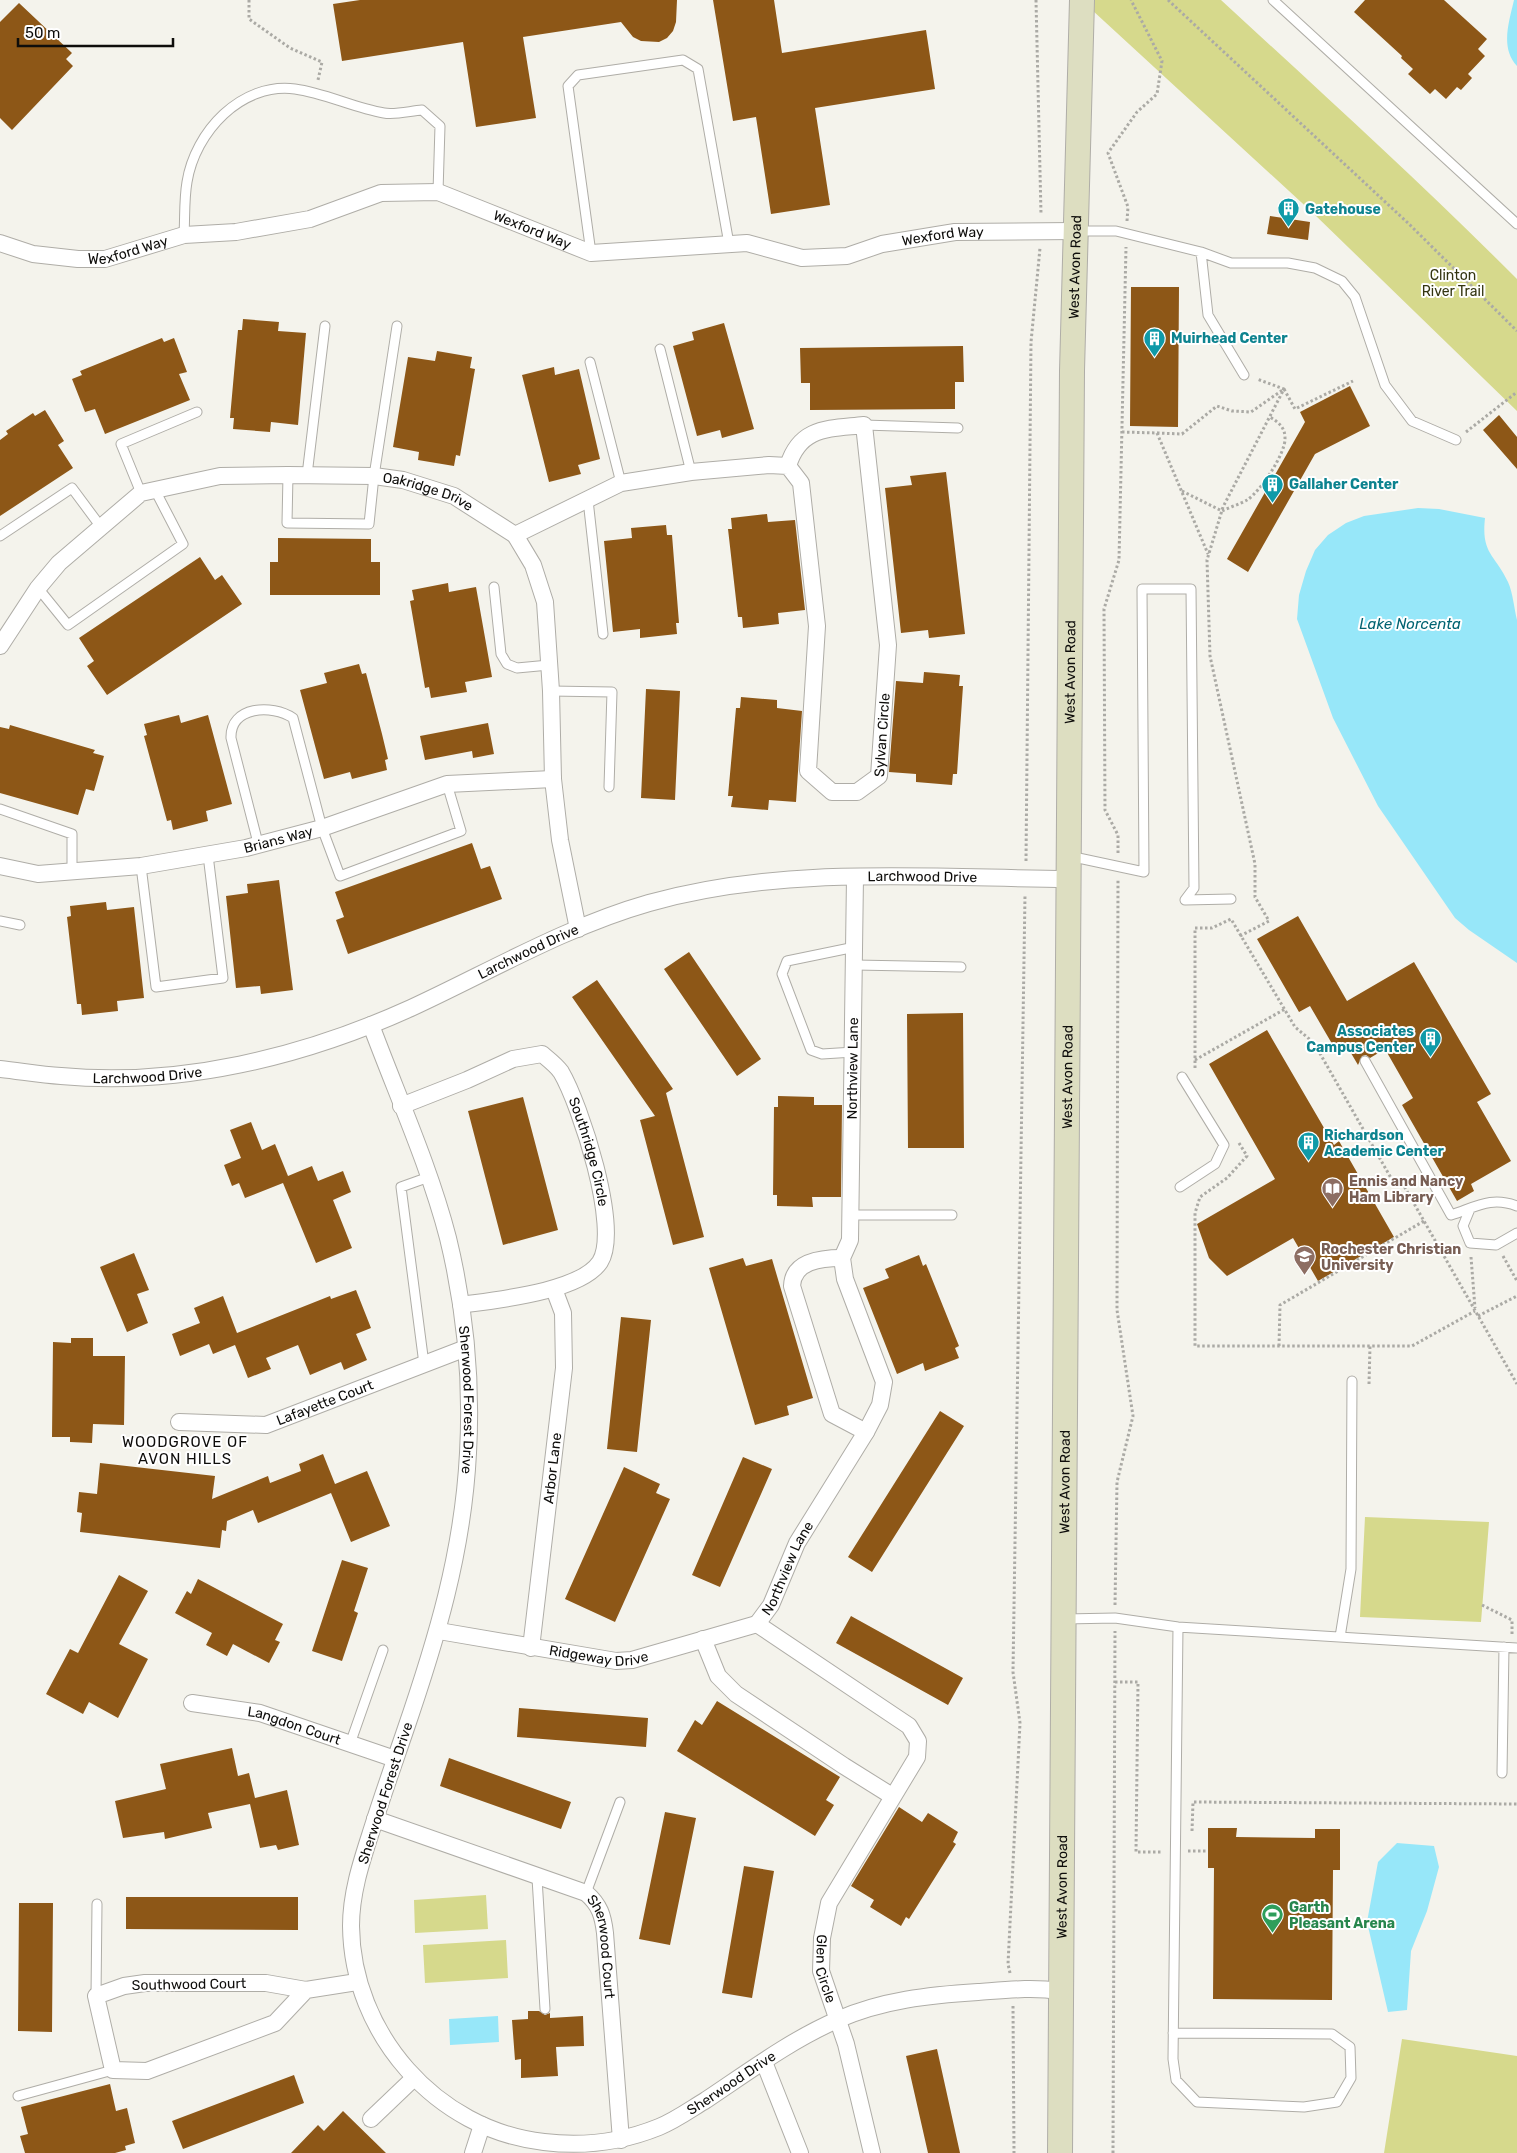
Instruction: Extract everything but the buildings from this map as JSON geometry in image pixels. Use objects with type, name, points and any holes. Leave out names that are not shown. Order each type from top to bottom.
[{"type":"main road","name":"West Avon Road","points":[[1060,2153],[1068,879],[1075,231],[1082,0]]},
{"type":"street","name":"Wexford Way","points":[[0,243],[42,255],[78,259],[105,259],[184,235],[236,232],[310,219],[381,193],[438,192],[591,254],[747,244],[802,258],[811,258],[847,256],[882,244],[955,232],[1075,231]]},
{"type":"street","points":[[515,535],[622,483],[691,472],[769,465],[788,466],[793,449],[816,431],[864,425]]},
{"type":"street","name":"Sylvan Circle","points":[[788,466],[800,483],[817,626],[808,771],[832,792],[858,792],[879,776],[888,645],[864,425]]},
{"type":"street","name":"Oakridge Drive","points":[[0,646],[38,588],[58,563],[101,527],[148,492],[220,476],[307,475],[374,476],[403,480],[454,496],[515,535],[533,565],[545,602],[550,665],[553,779],[560,840],[578,929]]},
{"type":"street","name":"Brians Way","points":[[0,866],[38,874],[141,866],[208,855],[322,828],[447,784],[553,779]]},
{"type":"street","name":"Larchwood Drive","points":[[0,1069],[90,1078],[176,1074],[278,1056],[371,1025],[578,929],[648,904],[702,890],[766,882],[856,877],[1068,879]]},
{"type":"street","name":"Northview Lane","points":[[856,877],[850,1240],[842,1258],[845,1279],[884,1382],[880,1405],[866,1432],[797,1543],[771,1605],[756,1624],[909,1726]]},
{"type":"street","name":"Sherwood Forest Drive","points":[[357,1982],[351,1924],[353,1896],[358,1872],[375,1819],[439,1631],[454,1571],[467,1468],[469,1405],[466,1348],[461,1306],[447,1236],[429,1176],[371,1025]]},
{"type":"street","name":"Southridge Circle","points":[[402,1106],[467,1080],[513,1058],[542,1054],[560,1071],[579,1111],[592,1152],[604,1207],[606,1239],[600,1262],[586,1274],[554,1289],[461,1306]]},
{"type":"street","points":[[842,1258],[823,1258],[798,1268],[793,1276],[792,1286],[832,1414],[866,1432]]},
{"type":"street","name":"Arbor Lane","points":[[531,1648],[564,1368],[563,1313],[554,1289]]},
{"type":"street","name":"Lafayette Court","points":[[179,1422],[266,1426],[466,1348]]},
{"type":"street","name":"Ridgeway Drive","points":[[439,1631],[616,1661],[632,1660],[756,1624]]},
{"type":"street","points":[[703,1639],[718,1676],[736,1694],[892,1796]]},
{"type":"street","name":"Langdon Court","points":[[192,1703],[260,1713],[395,1759]]},
{"type":"street","name":"Glen Circle","points":[[872,2153],[846,2044],[821,1971],[822,1938],[829,1903],[916,1757],[918,1741],[909,1726]]},
{"type":"street","name":"Sherwood Court","points":[[375,1819],[537,1878],[586,1893],[596,1901],[603,1914],[621,2140]]},
{"type":"street","name":"Southwood Court","points":[[96,1996],[124,1986],[145,1982],[266,1983],[306,1990],[357,1982]]},
{"type":"street","name":"Sherwood Drive","points":[[357,1982],[386,2042],[414,2078],[456,2111],[482,2125],[527,2139],[591,2149],[672,2121],[807,2035],[837,2020],[904,1999],[1036,1988],[1060,1991]]},
{"type":"street","points":[[96,1996],[113,2070],[147,2071],[275,2023],[306,1990]]},
{"type":"street","points":[[764,2062],[800,2153]]},
{"type":"street","points":[[371,2119],[414,2078]]},
{"type":"street","points":[[473,2153],[482,2125]]},
{"type":"lane","points":[[1273,0],[1517,224]]},
{"type":"lane","points":[[591,254],[568,86],[578,76],[683,60],[698,68],[729,244]]},
{"type":"lane","points":[[184,235],[187,182],[195,153],[214,123],[237,102],[263,91],[294,89],[385,113],[422,110],[440,126],[438,192]]},
{"type":"lane","points":[[1075,231],[1116,231],[1201,252],[1231,263],[1288,263],[1315,268],[1342,281],[1355,297],[1385,385],[1412,421],[1456,440]]},
{"type":"lane","points":[[1201,252],[1208,315],[1244,375]]},
{"type":"lane","points":[[307,475],[325,326]]},
{"type":"lane","points":[[288,475],[287,523],[369,524],[374,476],[397,326]]},
{"type":"lane","points":[[660,349],[691,472]]},
{"type":"lane","points":[[590,362],[622,483]]},
{"type":"lane","points":[[38,588],[68,624],[183,544],[148,492],[121,444],[198,412]]},
{"type":"lane","points":[[864,425],[958,428]]},
{"type":"lane","points":[[0,536],[72,488],[101,527]]},
{"type":"lane","points":[[588,500],[604,634]]},
{"type":"lane","points":[[494,587],[501,654],[507,664],[517,668],[550,665]]},
{"type":"lane","points":[[1069,856],[1144,872],[1142,589],[1191,589],[1194,888],[1185,900],[1231,899]]},
{"type":"lane","points":[[551,691],[612,692],[609,787]]},
{"type":"lane","points":[[258,843],[231,738],[231,729],[236,719],[250,712],[266,708],[282,711],[293,718],[322,828],[340,876],[460,831],[447,784]]},
{"type":"lane","points":[[0,809],[72,834],[72,871]]},
{"type":"lane","points":[[141,866],[156,987],[223,978],[208,855]]},
{"type":"lane","points":[[0,921],[20,925]]},
{"type":"lane","points":[[854,1052],[822,1054],[811,1050],[782,974],[787,961],[855,948]]},
{"type":"lane","points":[[855,965],[961,967]]},
{"type":"lane","points":[[1365,1061],[1451,1215],[1486,1202],[1503,1201],[1517,1206]]},
{"type":"lane","points":[[1180,1187],[1215,1164],[1224,1145],[1182,1077]]},
{"type":"lane","points":[[424,1364],[401,1187],[429,1176]]},
{"type":"lane","points":[[1470,1209],[1463,1226],[1470,1243],[1496,1245],[1517,1232]]},
{"type":"lane","points":[[850,1215],[952,1215]]},
{"type":"lane","points":[[1340,1637],[1351,1569],[1352,1381]]},
{"type":"lane","points":[[1062,1619],[1115,1618],[1178,1627],[1517,1648]]},
{"type":"lane","points":[[1173,2033],[1332,2034],[1350,2047],[1351,2078],[1338,2102],[1304,2107],[1196,2102],[1176,2080],[1173,2033],[1178,1627]]},
{"type":"lane","points":[[1502,1773],[1504,1647]]},
{"type":"lane","points":[[350,1744],[383,1650]]},
{"type":"lane","points":[[586,1893],[620,1802]]},
{"type":"lane","points":[[537,1878],[545,2009]]},
{"type":"lane","points":[[96,1996],[97,1904]]},
{"type":"lane","points":[[18,2096],[113,2070]]},
{"type":"path","points":[[249,0],[249,19],[290,48],[322,62],[316,95]]},
{"type":"path","points":[[1014,2153],[1012,1990],[1008,1964],[1020,1723],[1013,1672],[1026,879],[1031,342],[1041,232],[1036,0]]},
{"type":"path","points":[[1114,2153],[1116,1482],[1132,1416],[1117,1310],[1118,835],[1105,810],[1104,609],[1120,560],[1128,206],[1108,153],[1137,112],[1157,94],[1162,61],[1131,0]]},
{"type":"path","points":[[1168,0],[1408,224],[1517,331]]},
{"type":"path","points":[[1244,375],[1284,389],[1295,409],[1353,381]]},
{"type":"path","points":[[1122,432],[1182,434],[1217,406],[1251,412],[1284,389]]},
{"type":"path","points":[[1240,936],[1269,921],[1255,897],[1255,864],[1210,656],[1209,555],[1222,511],[1284,389]]},
{"type":"path","points":[[1456,440],[1517,392]]},
{"type":"path","points":[[1222,511],[1248,499],[1261,487],[1282,449],[1286,439],[1284,431],[1279,422],[1270,417]]},
{"type":"path","points":[[1157,432],[1209,555]]},
{"type":"path","points":[[1182,492],[1222,511]]},
{"type":"path","points":[[1199,1075],[1195,1067],[1195,928],[1212,928],[1231,919],[1295,1027],[1314,1043],[1391,1178],[1404,1186],[1517,1384]]},
{"type":"path","points":[[1195,1060],[1284,1009]]},
{"type":"path","points":[[1237,1140],[1247,1156],[1228,1178],[1200,1197],[1195,1213],[1195,1346],[1412,1346],[1475,1311]]},
{"type":"path","points":[[1279,1346],[1280,1306],[1424,1221]]},
{"type":"path","points":[[1470,1243],[1475,1311]]},
{"type":"path","points":[[1496,1245],[1517,1281]]},
{"type":"path","points":[[1478,1316],[1517,1296]]},
{"type":"path","points":[[1115,1682],[1138,1682],[1136,1852],[1208,1851]]},
{"type":"path","points":[[1192,1861],[1193,1802],[1517,1804]]},
{"type":"green space","name":"Clinton River Trail","points":[[1093,0],[1221,0],[1481,243],[1517,279],[1517,411],[1314,214],[1092,10]]},
{"type":"green space","points":[[1365,1517],[1489,1522],[1481,1622],[1360,1617]]},
{"type":"green space","points":[[486,1895],[488,1929],[415,1933],[414,1900]]},
{"type":"green space","points":[[506,1940],[508,1978],[425,1983],[423,1945]]},
{"type":"green space","points":[[1402,2039],[1517,2056],[1517,2153],[1384,2153]]},
{"type":"water","points":[[1514,0],[1517,0],[1517,66],[1512,59],[1507,43],[1508,26]]},
{"type":"water","name":"Lake Norcenta","points":[[1418,508],[1439,509],[1485,518],[1484,530],[1487,547],[1508,582],[1512,596],[1517,620],[1517,963],[1455,918],[1378,806],[1333,718],[1297,619],[1299,595],[1306,571],[1315,550],[1328,535],[1346,523],[1364,516]]},
{"type":"water","points":[[1397,1843],[1434,1846],[1439,1867],[1427,1911],[1411,1951],[1407,2010],[1388,2012],[1367,1922],[1378,1862]]},
{"type":"water","points":[[498,2016],[499,2042],[450,2045],[449,2019]]},
{"type":"place","name":"Gatehouse","points":[[1289,228]]},
{"type":"place","name":"Muirhead Center","points":[[1155,357]]},
{"type":"place","name":"Gallaher Center","points":[[1273,503]]},
{"type":"place","name":"Associates Campus Center","points":[[1430,1058]]},
{"type":"place","name":"Richardson Academic Center","points":[[1308,1162]]},
{"type":"place","name":"Ennis and Nancy Ham Library","points":[[1333,1208]]},
{"type":"place","name":"Rochester Christian University","points":[[1305,1276]]},
{"type":"place","name":"Garth Pleasant Arena","points":[[1273,1934]]},
{"type":"district","name":"WOODGROVE OF AVON HILLS","points":[[185,1450]]}]
